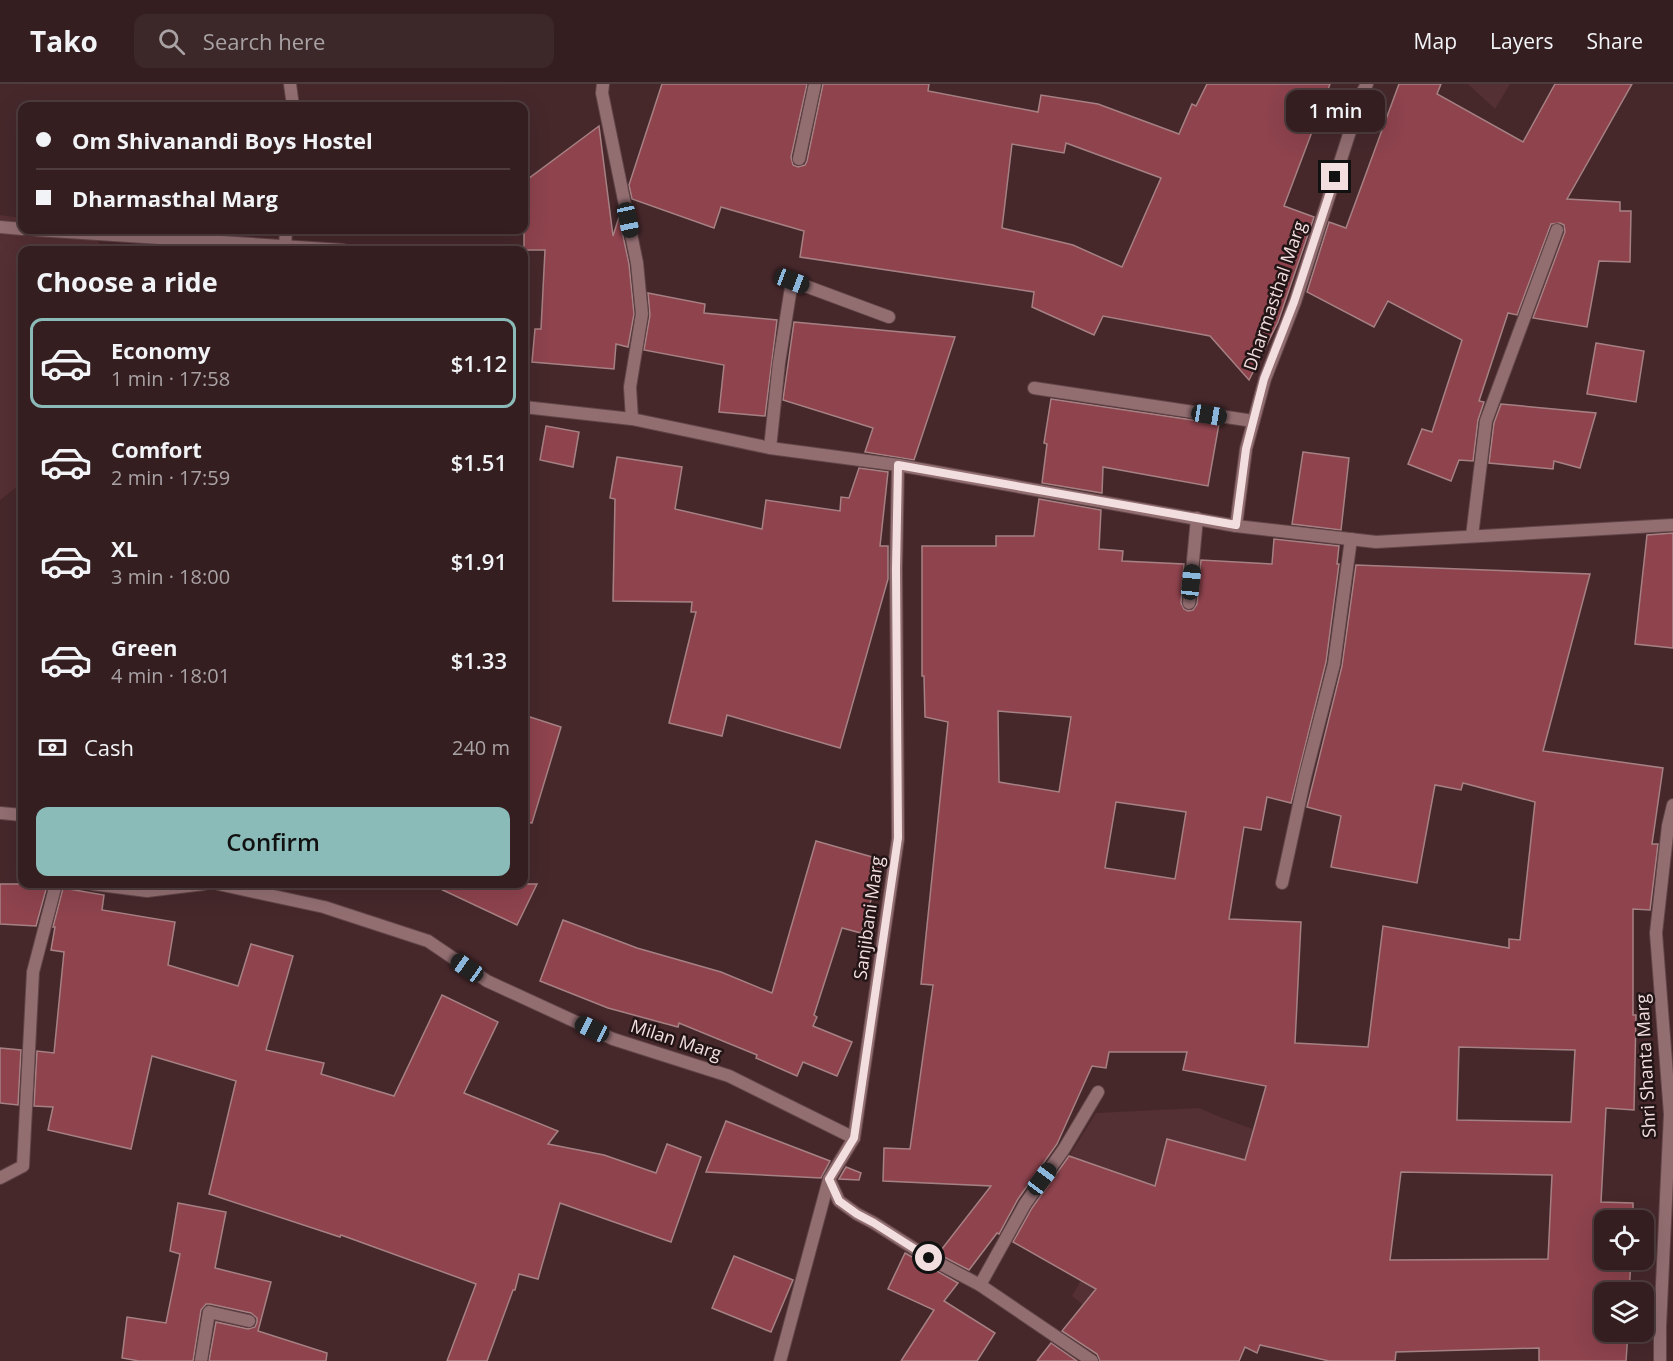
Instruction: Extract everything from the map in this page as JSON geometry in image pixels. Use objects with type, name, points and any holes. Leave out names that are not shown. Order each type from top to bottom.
[{"type":"street","points":[[290,84],[292,102]]},
{"type":"street","points":[[603,84],[602,93],[637,263],[642,314],[630,387],[632,419]]},
{"type":"street","points":[[799,159],[815,84]]},
{"type":"street","name":"Dharmasthal Marg","points":[[1236,525],[1246,449],[1264,379],[1294,302],[1367,84]]},
{"type":"street","points":[[0,227],[18,229]]},
{"type":"street","points":[[1472,536],[1486,421],[1557,230]]},
{"type":"street","points":[[98,234],[285,246],[286,234]]},
{"type":"street","points":[[770,448],[779,363],[792,281],[889,317]]},
{"type":"street","points":[[1034,388],[1253,421]]},
{"type":"street","points":[[528,407],[632,419],[770,448],[898,465],[1236,525],[1376,542],[1673,525]]},
{"type":"street","name":"Sanjibani Marg","points":[[780,1361],[829,1179],[854,1138],[898,838],[896,569],[898,465]]},
{"type":"street","points":[[1189,603],[1197,518]]},
{"type":"street","points":[[1282,883],[1305,777],[1334,664],[1351,539]]},
{"type":"street","name":"Shri Shanta Marg","points":[[1660,1361],[1670,1114],[1656,933],[1668,826],[1673,805]]},
{"type":"street","points":[[0,813],[18,815]]},
{"type":"street","points":[[0,1178],[23,1166],[33,972],[55,888]]},
{"type":"street","points":[[123,888],[147,891],[171,888]]},
{"type":"street","name":"Milan Marg","points":[[236,888],[324,907],[428,941],[487,981],[612,1039],[729,1076],[854,1138]]},
{"type":"street","points":[[980,1285],[1025,1204],[1064,1149],[1098,1092]]},
{"type":"street","points":[[829,1179],[839,1201],[857,1214],[929,1258],[980,1285],[1092,1361]]},
{"type":"street","points":[[201,1361],[208,1312],[249,1321]]},
{"type":"shaded area","points":[[1468,84],[1510,84],[1495,109]]},
{"type":"shaded area","points":[[0,215],[18,217],[18,234],[94,234],[101,246],[18,246],[18,486],[0,500]]},
{"type":"shaded area","points":[[1199,1108],[1298,1145],[1141,1352],[1072,1296],[1112,1226],[1056,1177],[1096,1113]]},
{"type":"building","points":[[662,84],[807,84],[791,157],[793,165],[798,167],[805,165],[807,161],[823,84],[929,84],[928,91],[1038,112],[1041,95],[1098,104],[1179,134],[1192,104],[1196,106],[1207,84],[1330,84],[1284,206],[1314,217],[1278,322],[1249,380],[1210,336],[1103,316],[1094,335],[1032,307],[1034,292],[800,257],[804,231],[721,207],[714,228],[632,199],[629,185]],"holes":[[[1066,143],[1161,178],[1122,267],[1073,245],[1002,228],[1012,144],[1064,153]]]},
{"type":"building","points":[[1399,84],[1441,84],[1437,94],[1523,142],[1555,84],[1632,84],[1567,199],[1620,202],[1620,211],[1631,211],[1630,262],[1599,261],[1587,327],[1533,318],[1565,232],[1564,225],[1551,224],[1517,315],[1508,313],[1479,401],[1484,402],[1478,420],[1473,461],[1459,460],[1451,481],[1408,464],[1422,429],[1432,432],[1462,340],[1388,301],[1374,327],[1307,292],[1329,222],[1346,228]]},
{"type":"building","points":[[599,126],[613,236],[619,217],[629,264],[634,314],[628,347],[616,344],[614,369],[532,362],[535,329],[541,329],[545,250],[528,250],[528,246],[524,246],[524,234],[528,234],[528,179]]},
{"type":"building","points":[[648,293],[705,304],[704,313],[777,320],[765,416],[719,412],[724,365],[644,350],[650,315]]},
{"type":"building","points":[[794,322],[955,337],[914,460],[865,452],[873,428],[783,400]]},
{"type":"building","points":[[1596,343],[1644,351],[1636,402],[1587,394]]},
{"type":"building","points":[[1051,399],[1219,424],[1208,486],[1103,467],[1102,493],[1042,483],[1047,444],[1044,443]]},
{"type":"building","points":[[1501,404],[1596,413],[1580,468],[1554,461],[1553,469],[1489,463],[1494,423]]},
{"type":"building","points":[[546,426],[579,432],[573,467],[540,460]]},
{"type":"building","points":[[1303,452],[1349,458],[1341,530],[1292,524]]},
{"type":"building","points":[[617,457],[682,467],[675,509],[762,529],[766,500],[840,511],[841,497],[849,498],[859,468],[888,472],[880,546],[888,546],[888,579],[840,748],[727,715],[722,736],[669,723],[696,612],[691,612],[692,602],[613,601],[615,499],[610,498]]},
{"type":"building","points":[[1039,499],[1101,510],[1099,549],[1123,551],[1122,561],[1184,564],[1181,603],[1188,611],[1193,610],[1197,604],[1201,560],[1272,564],[1274,539],[1339,546],[1337,564],[1339,564],[1326,662],[1291,803],[1267,797],[1261,830],[1244,827],[1229,919],[1301,922],[1295,1043],[1368,1047],[1383,926],[1509,948],[1509,939],[1520,940],[1535,802],[1463,783],[1461,790],[1435,785],[1417,883],[1331,867],[1341,816],[1307,807],[1342,666],[1356,565],[1590,574],[1543,751],[1663,768],[1652,844],[1658,844],[1650,910],[1633,909],[1633,1015],[1636,1015],[1634,1110],[1606,1108],[1601,1202],[1633,1203],[1633,1210],[1594,1210],[1594,1270],[1630,1270],[1630,1282],[1594,1282],[1594,1342],[1627,1342],[1626,1361],[1539,1361],[1539,1348],[1396,1352],[1395,1361],[1329,1361],[1260,1345],[1257,1353],[1245,1347],[1239,1361],[1100,1361],[1097,1354],[1062,1331],[1096,1289],[1013,1242],[1032,1208],[1069,1156],[1155,1186],[1167,1139],[1245,1160],[1266,1086],[1183,1070],[1187,1052],[1109,1052],[1106,1068],[1092,1066],[1057,1144],[1018,1199],[999,1234],[997,1233],[969,1270],[938,1254],[991,1186],[883,1181],[884,1148],[910,1149],[933,985],[921,984],[948,722],[925,717],[924,676],[922,676],[922,546],[996,546],[996,536],[1034,536]],"holes":[[[998,711],[1071,717],[1059,792],[999,782]],[[1116,802],[1186,812],[1175,879],[1105,868]],[[1459,1047],[1575,1050],[1571,1122],[1457,1120]],[[1401,1172],[1552,1175],[1548,1259],[1390,1260]]]},
{"type":"building","points":[[1673,533],[1673,648],[1635,644],[1647,535]]},
{"type":"building","points":[[528,716],[561,727],[532,823],[528,822]]},
{"type":"building","points":[[816,841],[883,860],[861,933],[842,928],[814,1015],[817,1017],[813,1026],[852,1042],[837,1076],[803,1062],[797,1076],[756,1058],[757,1055],[679,1023],[678,1027],[608,1008],[540,981],[563,920],[637,948],[721,972],[772,993]]},
{"type":"building","points":[[0,884],[18,884],[18,888],[46,888],[36,926],[0,924]]},
{"type":"building","points":[[528,884],[537,884],[517,925],[438,888],[528,888]]},
{"type":"building","points":[[63,888],[104,895],[102,910],[175,922],[168,965],[238,986],[251,944],[293,956],[266,1050],[324,1063],[321,1074],[394,1096],[442,995],[498,1022],[464,1093],[558,1131],[548,1144],[604,1155],[656,1173],[667,1144],[701,1157],[671,1242],[560,1203],[538,1279],[519,1274],[487,1361],[447,1361],[476,1284],[341,1235],[340,1237],[209,1194],[236,1081],[152,1056],[131,1149],[48,1130],[53,1107],[34,1106],[37,1051],[54,1053],[64,952],[51,950],[55,927],[53,927]]},
{"type":"building","points":[[0,1048],[21,1050],[18,1105],[0,1103]]},
{"type":"building","points":[[726,1121],[830,1161],[821,1178],[706,1172]]},
{"type":"building","points":[[846,1167],[861,1173],[859,1180],[839,1179]]},
{"type":"building","points":[[178,1203],[226,1212],[215,1268],[271,1282],[258,1331],[327,1353],[326,1361],[209,1361],[216,1322],[248,1329],[255,1327],[257,1322],[257,1318],[251,1313],[210,1304],[206,1304],[201,1310],[193,1361],[139,1361],[122,1358],[127,1317],[166,1323],[180,1254],[170,1251]]},
{"type":"building","points":[[905,1253],[958,1283],[944,1301],[995,1333],[977,1361],[901,1361],[934,1310],[888,1289]]},
{"type":"building","points":[[734,1256],[793,1280],[771,1332],[712,1308]]},
{"type":"building","points":[[1051,1343],[1077,1361],[1037,1361]]},
{"type":"route","points":[[929,1258],[839,1201],[829,1179],[854,1138],[898,838],[896,569],[898,465],[1236,525],[1246,449],[1264,379],[1294,302],[1335,177]]}]
